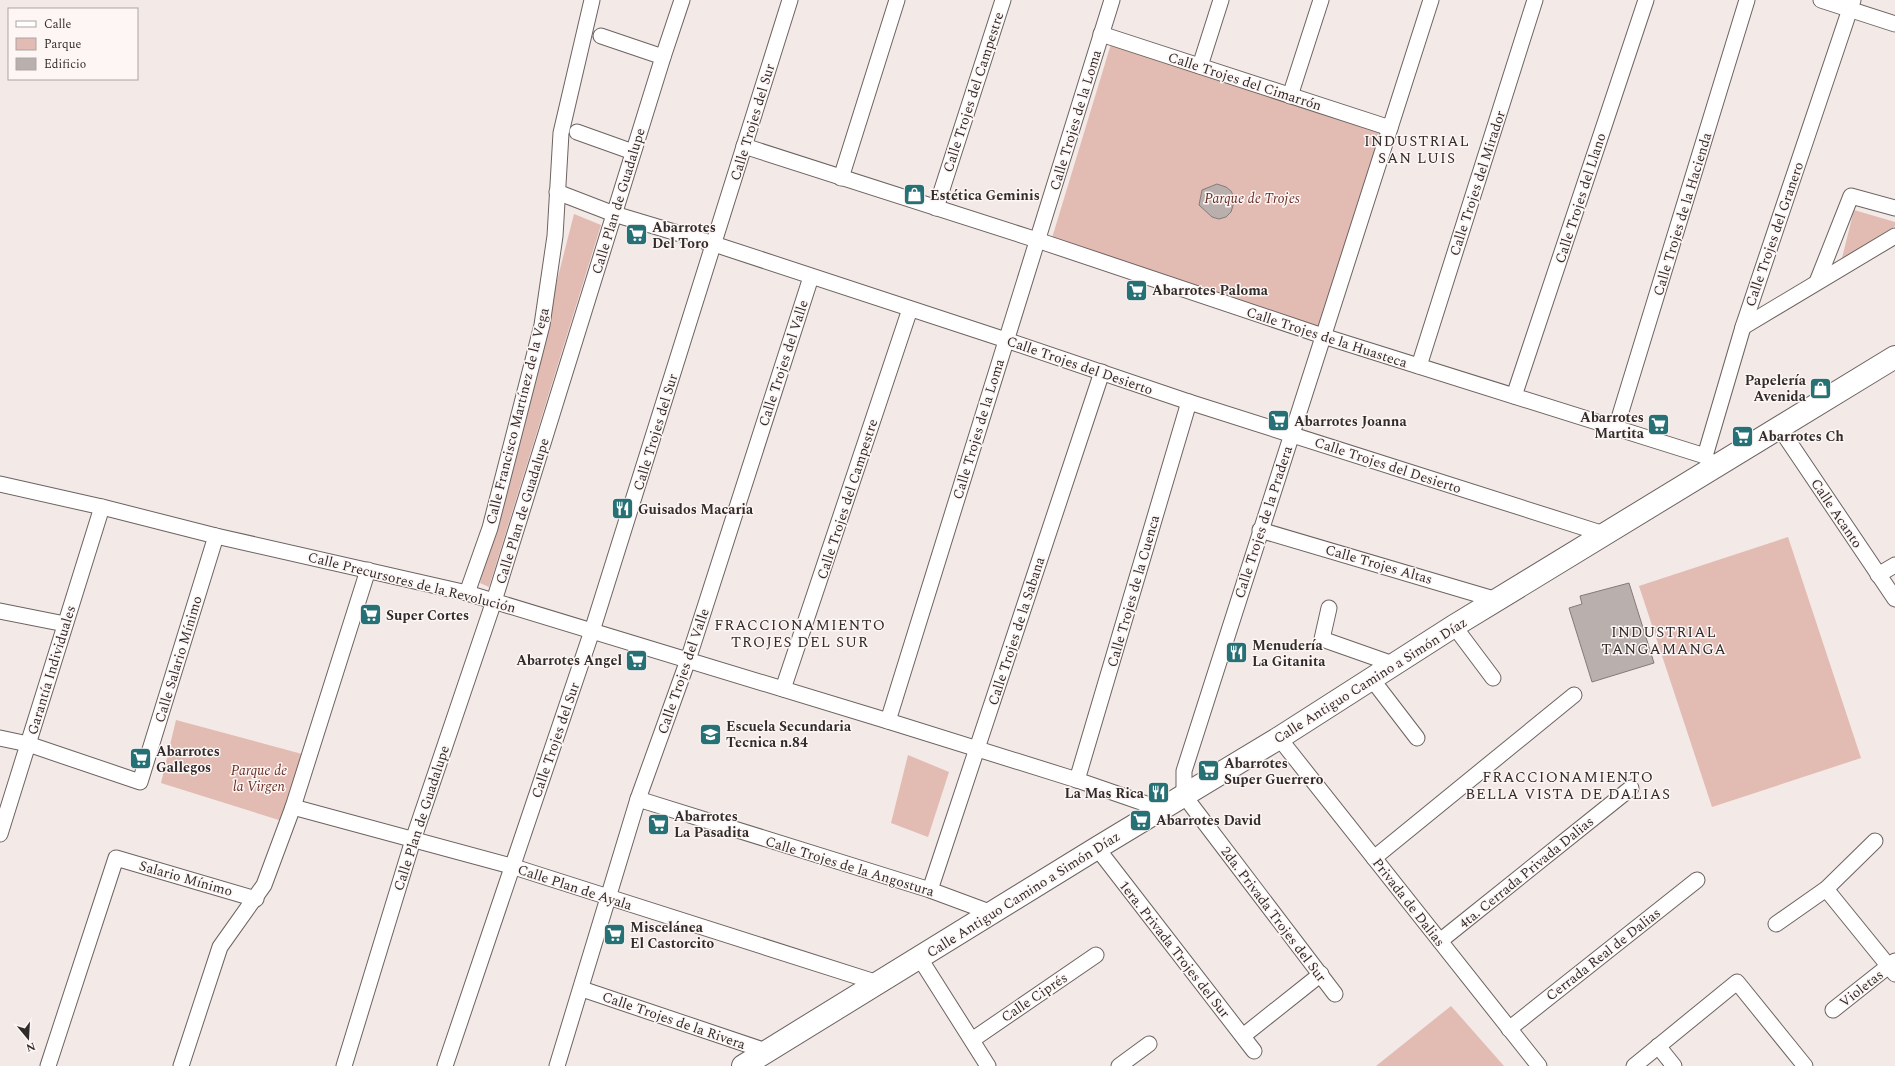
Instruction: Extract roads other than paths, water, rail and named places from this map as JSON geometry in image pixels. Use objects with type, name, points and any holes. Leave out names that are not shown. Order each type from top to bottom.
[{"type":"main road","name":"Calle Antiguo Camino a Simón Díaz","points":[[743,1066],[1278,738],[1393,664],[1604,534],[1710,462],[1780,427],[1895,357]]},
{"type":"street","name":"Calle Francisco Martínez de la Vega","points":[[467,593],[490,528],[542,325],[555,236],[561,133],[592,0]]},
{"type":"street","name":"Calle Plan de Guadalupe","points":[[344,1066],[413,840],[494,601],[662,57],[682,0]]},
{"type":"street","name":"Calle Trojes del Sur","points":[[445,1066],[592,631],[790,0]]},
{"type":"street","points":[[841,178],[897,0]]},
{"type":"street","name":"Calle Trojes del Campestre","points":[[936,208],[1003,0]]},
{"type":"street","name":"Calle Trojes de la Loma","points":[[888,721],[1112,0]]},
{"type":"street","points":[[1200,66],[1221,0]]},
{"type":"street","points":[[1290,96],[1321,0]]},
{"type":"street","name":"Calle Trojes de la Pradera","points":[[1184,795],[1184,771],[1431,0]]},
{"type":"street","name":"Calle Trojes del Mirador","points":[[1419,366],[1535,0]]},
{"type":"street","name":"Calle Trojes del Llano","points":[[1514,396],[1646,0]]},
{"type":"street","name":"Calle Trojes de la Hacienda","points":[[1616,428],[1747,0]]},
{"type":"street","points":[[1820,0],[1851,5],[1895,24]]},
{"type":"street","name":"Calle Trojes del Granero","points":[[1710,462],[1743,327],[1851,5]]},
{"type":"street","name":"Calle Trojes del Cimarrón","points":[[1101,34],[1390,128]]},
{"type":"street","points":[[602,36],[662,57]]},
{"type":"street","points":[[577,132],[633,152]]},
{"type":"street","name":"Calle Trojes de la Huasteca","points":[[744,146],[1037,240],[1323,336],[1616,428],[1710,462]]},
{"type":"street","name":"Calle Trojes del Desierto","points":[[557,192],[614,214],[714,244],[1189,402],[1604,534]]},
{"type":"street","points":[[1817,282],[1850,196],[1895,208]]},
{"type":"street","points":[[1743,327],[1895,236]]},
{"type":"street","name":"Calle Trojes del Valle","points":[[557,1066],[582,989],[638,799],[688,660],[811,277]]},
{"type":"street","name":"Calle Trojes del Campestre","points":[[783,689],[910,309]]},
{"type":"street","name":"Calle Trojes de la Sabana","points":[[930,890],[1102,372]]},
{"type":"street","name":"Calle Trojes de la Cuenca","points":[[1077,780],[1189,402]]},
{"type":"street","name":"Calle Acanto","points":[[1780,427],[1895,599]]},
{"type":"street","name":"Calle Precursores de la Revolución","points":[[0,484],[102,506],[216,536],[467,593],[888,721],[1077,780],[1161,809]]},
{"type":"street","name":"Garantía Individuales","points":[[0,834],[102,506]]},
{"type":"street","name":"Calle Trojes Altas","points":[[1260,530],[1497,600]]},
{"type":"street","name":"Calle Salario Mínimo","points":[[28,744],[140,782],[216,536]]},
{"type":"street","points":[[1878,575],[1895,565]]},
{"type":"street","points":[[181,1066],[220,948],[256,899],[264,885],[293,807],[368,570]]},
{"type":"street","points":[[1329,608],[1322,639],[1393,664]]},
{"type":"street","points":[[0,611],[65,624]]},
{"type":"street","points":[[1454,626],[1493,678]]},
{"type":"street","points":[[1371,678],[1417,738]]},
{"type":"street","points":[[1374,858],[1574,695]]},
{"type":"street","points":[[0,738],[28,744]]},
{"type":"street","name":"Privada de Dalias","points":[[1278,738],[1539,1066]]},
{"type":"street","name":"4ta. Cerrada Privada Dalias","points":[[1440,941],[1631,788]]},
{"type":"street","name":"2da. Privada Trojes del Sur","points":[[1184,795],[1335,994]]},
{"type":"street","name":"Calle Trojes de la Angostura","points":[[638,799],[930,890],[992,913]]},
{"type":"street","name":"Calle Plan de Ayala","points":[[293,807],[512,866],[878,983]]},
{"type":"street","points":[[1776,924],[1826,889],[1875,841]]},
{"type":"street","name":"1era. Privada Trojes del Sur","points":[[1097,848],[1254,1051]]},
{"type":"street","name":"Salario Mínimo","points":[[48,1066],[116,858],[256,899]]},
{"type":"street","name":"Cerrada Real de Dalias","points":[[1509,1029],[1698,880]]},
{"type":"street","points":[[1826,889],[1893,967]]},
{"type":"street","name":"Calle Ciprés","points":[[972,1040],[1096,955]]},
{"type":"street","points":[[919,957],[988,1066]]},
{"type":"street","name":"Violetas","points":[[1833,1010],[1893,967]]},
{"type":"street","points":[[1243,1036],[1321,974]]},
{"type":"street","points":[[1634,1066],[1737,982],[1805,1066]]},
{"type":"street","name":"Calle Trojes de la Rivera","points":[[582,989],[766,1051]]},
{"type":"street","points":[[1118,1066],[1149,1044]]},
{"type":"street","points":[[1658,1046],[1674,1066]]},
{"type":"place","name":"Estética Geminis","points":[[915,195]]},
{"type":"place","name":"Abarrotes Del Toro","points":[[636,235]]},
{"type":"place","name":"Abarrotes Paloma","points":[[1136,290]]},
{"type":"place","name":"Papelería Avenida","points":[[1821,388]]},
{"type":"place","name":"Abarrotes Joanna","points":[[1279,421]]},
{"type":"place","name":"Abarrotes Martita","points":[[1659,425]]},
{"type":"place","name":"Abarrotes Ch","points":[[1742,436]]},
{"type":"place","name":"Guisados Macaria","points":[[623,509]]},
{"type":"place","name":"Super Cortes","points":[[371,615]]},
{"type":"place","name":"Menudería La Gitanita","points":[[1236,653]]},
{"type":"place","name":"Abarrotes Angel","points":[[637,660]]},
{"type":"place","name":"Escuela Secundaria Tecnica n.84","points":[[710,734]]},
{"type":"place","name":"Abarrotes Gallegos","points":[[140,759]]},
{"type":"place","name":"Abarrotes Super Guerrero","points":[[1209,771]]},
{"type":"place","name":"La Mas Rica","points":[[1159,793]]},
{"type":"place","name":"Abarrotes David","points":[[1141,820]]},
{"type":"place","name":"Abarrotes La Pasadita","points":[[658,824]]},
{"type":"place","name":"Miscelánea El Castorcito","points":[[614,935]]},
{"type":"district","name":"INDUSTRIAL SAN LUIS","points":[[1417,150]]},
{"type":"district","name":"FRACCIONAMIENTO TROJES DEL SUR","points":[[800,634]]},
{"type":"district","name":"INDUSTRIAL TANGAMANGA","points":[[1664,640]]},
{"type":"district","name":"FRACCIONAMIENTO BELLA VISTA DE DALIAS","points":[[1568,786]]},
{"type":"park label","name":"Parque de Trojes","points":[[1252,198]]},
{"type":"park label","name":"Parque de la Virgen","points":[[259,778]]}]
